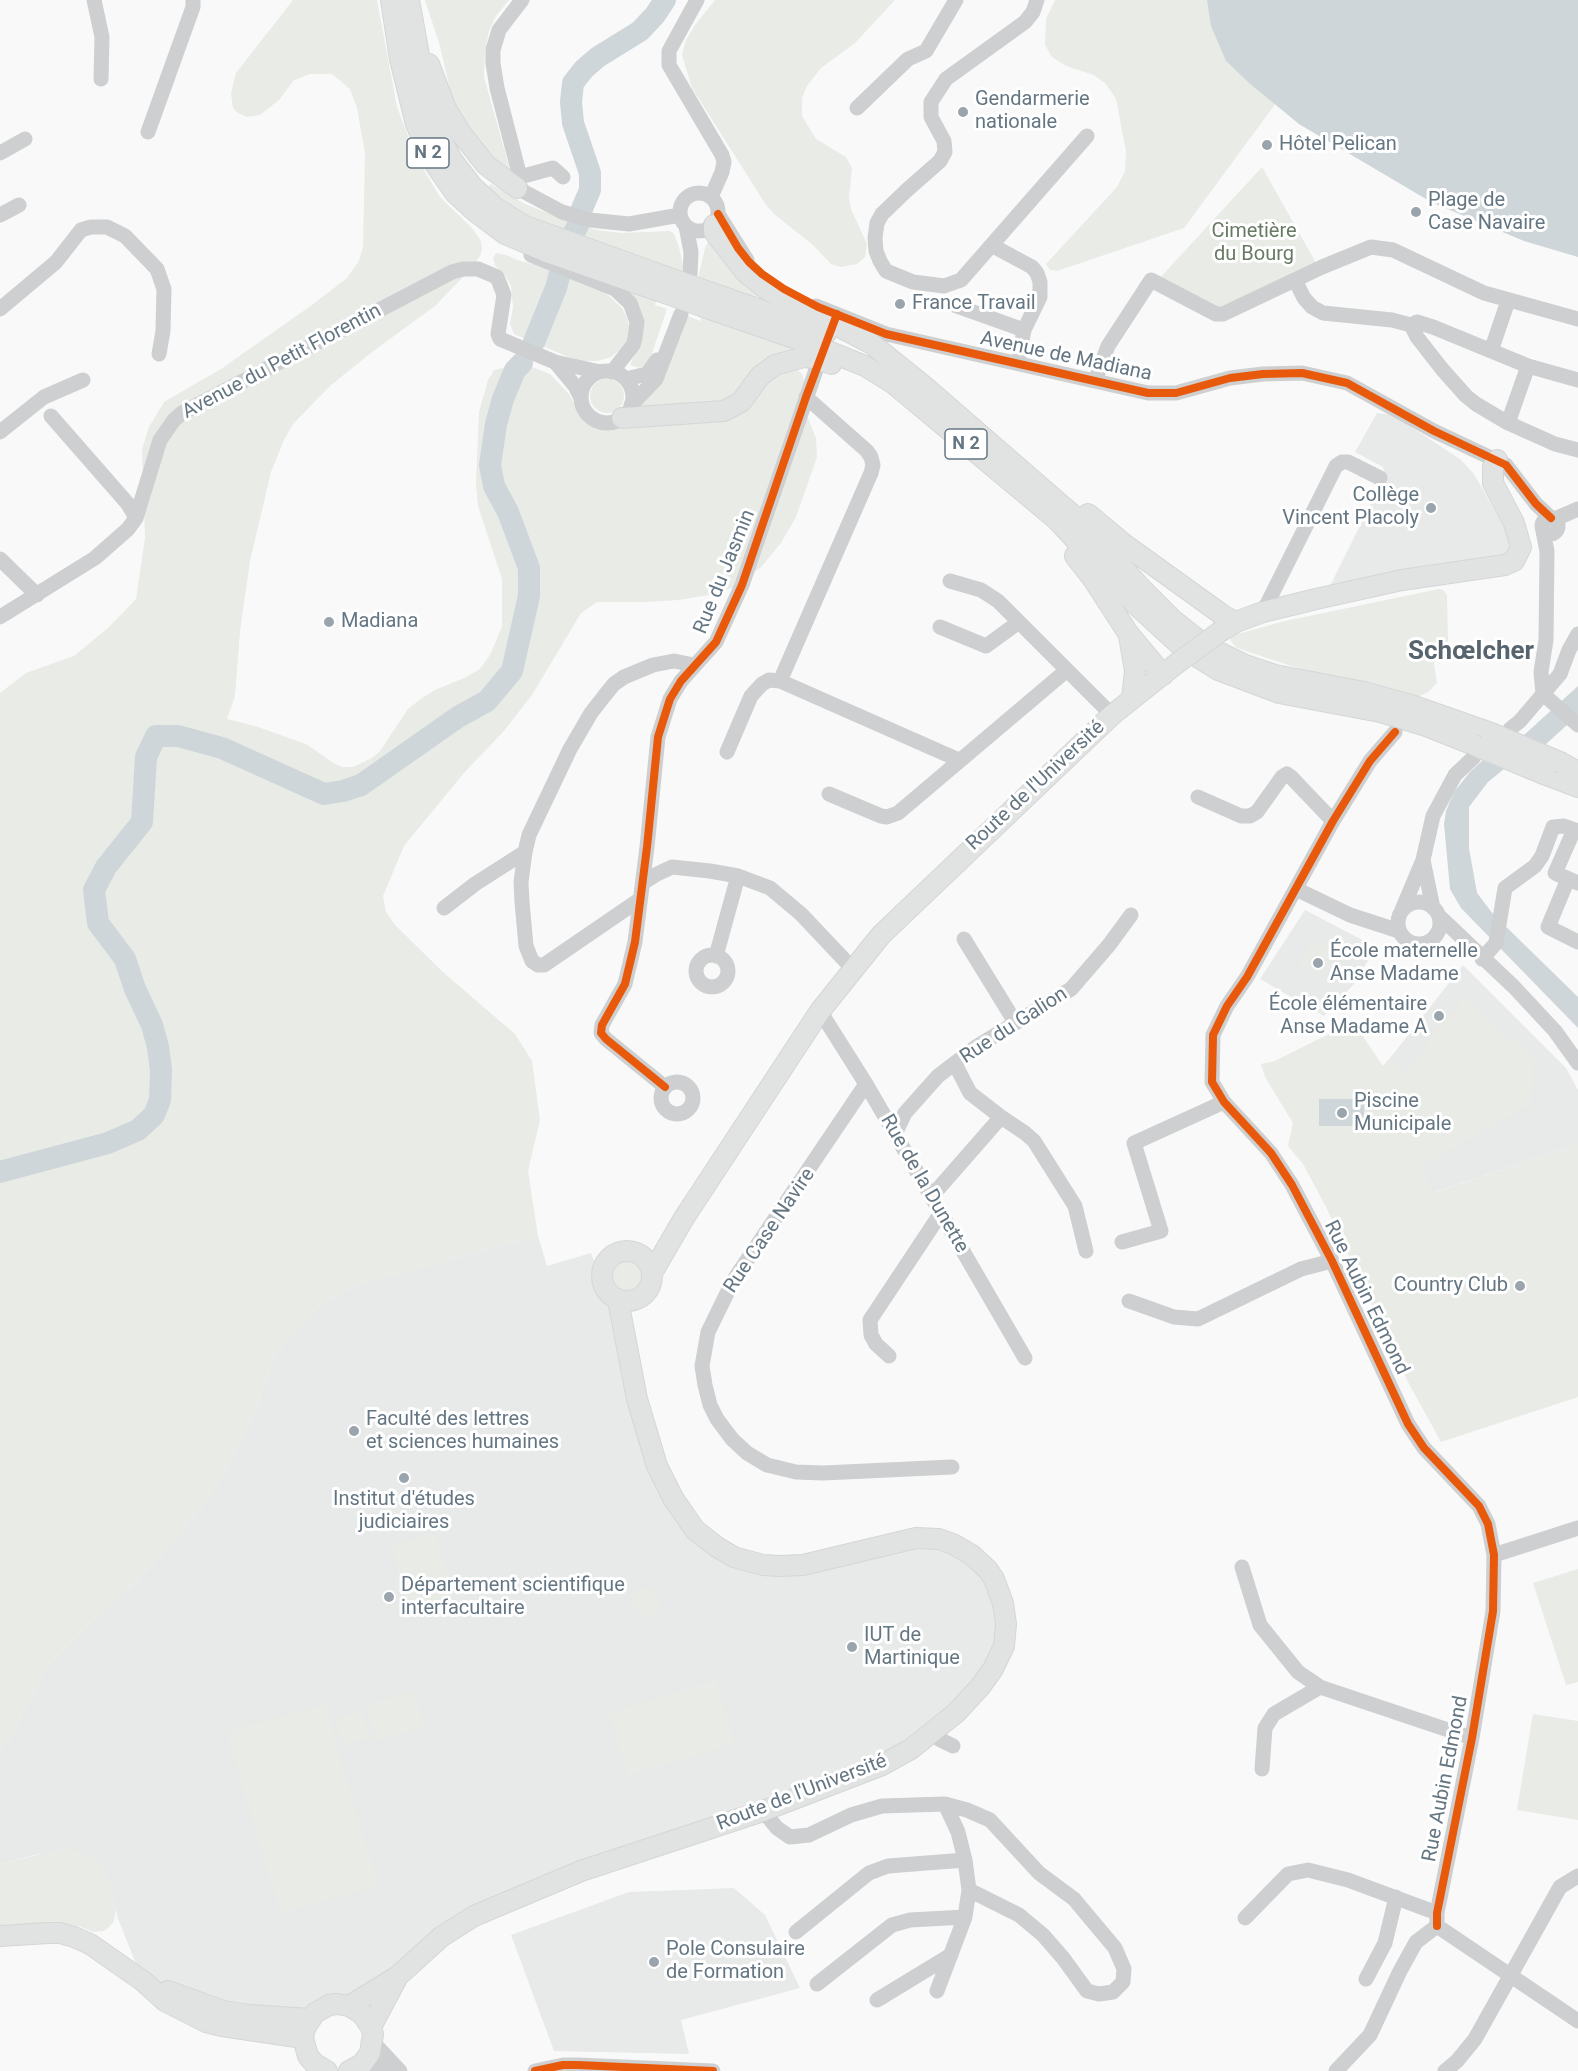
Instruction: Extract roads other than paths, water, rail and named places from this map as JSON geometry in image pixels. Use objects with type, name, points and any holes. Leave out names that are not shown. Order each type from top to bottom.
[{"type":"main road","name":"N 2","points":[[391,0],[400,59],[416,124],[430,157],[455,193],[477,213],[506,234],[580,262],[662,284],[706,300],[865,366],[980,445],[1074,516],[1172,618],[1218,670],[1279,693],[1380,712],[1426,726],[1474,751],[1564,772]]},
{"type":"main road","name":"N 2","points":[[409,0],[427,99],[436,130],[452,160],[472,186],[496,208],[525,226],[548,250]]},
{"type":"main road","points":[[414,22],[446,109],[460,132],[486,165],[519,183]]},
{"type":"main road","points":[[713,223],[714,232],[739,266],[755,280],[784,299],[872,344],[923,385]]},
{"type":"main road","name":"N 2","points":[[706,300],[829,334],[871,353],[923,385],[1019,488],[1056,519],[1135,603],[1198,648],[1275,675],[1373,695],[1501,731],[1564,772],[1578,787]]},
{"type":"main road","points":[[627,411],[724,411],[741,402],[760,376],[775,365],[794,358],[814,358],[834,364],[868,380],[980,445],[1046,480],[1124,544],[1224,616],[1198,648],[1128,633]]},
{"type":"main road","name":"Route de l'Université","points":[[629,1354],[638,1298],[647,1290],[652,1273],[684,1218],[820,1011],[880,935],[1112,715],[1198,648],[1263,612],[1402,580],[1505,565],[1514,561],[1521,547],[1514,523],[1493,483],[1493,467],[1497,460]]},
{"type":"main road","points":[[1019,488],[1093,579],[1128,633],[1135,671],[1132,698]]},
{"type":"main road","points":[[1564,772],[1578,793]]},
{"type":"main road","name":"Route de l'Université","points":[[349,2006],[398,1976],[441,1937],[474,1916],[581,1871],[763,1810],[880,1766],[911,1749],[956,1713],[980,1688],[993,1669],[1004,1646],[1006,1624],[1003,1603],[994,1579],[972,1555],[953,1544],[939,1539],[916,1538],[802,1565],[780,1566],[749,1562],[734,1557],[717,1548],[695,1530],[663,1481],[637,1399],[618,1300],[604,1287],[602,1276],[604,1264],[614,1254],[635,1252],[641,1256],[661,1242],[684,1218]]},
{"type":"main road","points":[[641,1256],[646,1260],[652,1273]]},
{"type":"main road","points":[[618,1300],[638,1298]]},
{"type":"main road","points":[[0,1936],[49,1932],[74,1937],[90,1944],[143,1982],[223,2011],[307,2028]]},
{"type":"main road","name":"Route de l'Université","points":[[359,2067],[370,2053],[372,2035],[398,1976]]},
{"type":"main road","points":[[323,2070],[308,2056],[307,2028],[315,2013],[329,2005],[349,2006],[362,2014],[372,2035]]},
{"type":"street","points":[[94,0],[102,37],[100,79]]},
{"type":"street","points":[[522,0],[496,36],[493,57],[497,88],[519,183],[562,212],[590,220],[629,224],[683,220],[696,231],[713,223]]},
{"type":"street","points":[[857,108],[908,59],[921,54],[930,46],[956,0]]},
{"type":"street","points":[[1037,0],[1033,12],[1025,22],[946,79],[931,102],[931,117],[944,141],[945,152],[940,161],[882,214],[877,223],[874,238],[876,251],[886,271],[913,282],[944,286],[961,280],[1087,136]]},
{"type":"street","points":[[697,1],[669,51],[669,65],[722,155],[723,172],[711,197]]},
{"type":"street","points":[[148,132],[196,2]]},
{"type":"street","points":[[0,153],[25,139]]},
{"type":"street","points":[[519,183],[553,168],[563,177]]},
{"type":"street","points":[[700,193],[711,197],[718,208],[713,223],[701,240],[693,275],[682,204],[690,196],[700,193]]},
{"type":"street","points":[[0,215],[19,205]]},
{"type":"street","name":"Avenue de Madiana","points":[[713,223],[749,262],[784,289],[818,307],[886,334],[1148,393],[1176,393],[1230,378],[1263,374],[1302,373],[1347,383],[1434,431],[1506,465],[1550,526]]},
{"type":"street","points":[[0,309],[56,262],[81,230],[91,227],[107,227],[125,236],[157,269],[164,289],[163,331],[159,354]]},
{"type":"street","points":[[993,246],[1032,267],[1040,282],[1040,297],[1024,330],[1018,363]]},
{"type":"street","points":[[1095,381],[1108,346],[1151,280],[1216,314],[1223,314],[1371,247],[1386,248],[1484,293],[1578,319]]},
{"type":"street","points":[[580,262],[630,303],[637,322],[633,345],[606,372],[586,382],[581,398]]},
{"type":"street","name":"Avenue du Petit Florentin","points":[[0,617],[95,558],[128,529],[136,518],[160,440],[174,420],[191,408],[453,272],[478,269],[497,277],[504,295],[498,337],[555,362]]},
{"type":"street","points":[[1295,280],[1304,298],[1312,307],[1323,313],[1392,320],[1411,325],[1417,322],[1528,366],[1578,380]]},
{"type":"street","points":[[1491,351],[1508,301]]},
{"type":"street","points":[[951,304],[1024,330]]},
{"type":"street","points":[[678,313],[656,380],[627,411],[609,422],[596,420],[585,411],[575,386],[555,362],[606,372],[626,379],[641,376],[651,370],[656,363],[678,313]]},
{"type":"street","points":[[1411,325],[1417,337],[1436,361],[1466,396],[1476,404],[1508,423],[1555,444],[1578,450]]},
{"type":"street","points":[[1508,423],[1528,366]]},
{"type":"street","name":"Rue du Jasmin","points":[[665,1087],[601,1033],[602,1025],[625,984],[635,942],[658,737],[669,699],[694,665],[716,642],[742,585],[817,367]]},
{"type":"street","points":[[626,379],[632,390],[627,411]]},
{"type":"street","points":[[0,432],[44,398],[83,380]]},
{"type":"street","points":[[780,681],[872,473],[873,465],[867,451],[806,397]]},
{"type":"street","points":[[51,416],[128,504],[136,518]]},
{"type":"street","points":[[1263,612],[1336,466],[1342,462],[1348,462],[1380,478]]},
{"type":"street","points":[[1575,511],[1550,526],[1547,551],[1546,640],[1541,672],[1543,694],[1578,725]]},
{"type":"street","points":[[0,559],[37,595]]},
{"type":"street","points":[[950,581],[981,590],[998,601],[1112,715]]},
{"type":"street","points":[[940,627],[986,646],[1019,622]]},
{"type":"street","points":[[1501,731],[1543,694],[1560,674],[1571,645],[1578,634]]},
{"type":"street","points":[[639,900],[544,965],[538,965],[532,961],[526,946],[521,882],[525,852],[529,835],[570,749],[591,713],[614,684],[624,676],[653,665],[674,661],[694,665]]},
{"type":"street","points":[[829,794],[887,817],[909,805],[958,760],[1067,670]]},
{"type":"street","points":[[727,752],[751,696],[755,690],[769,680],[780,681],[958,760]]},
{"type":"street","name":"Rue Aubin Edmond","points":[[1395,732],[1370,761],[1332,821],[1247,977],[1227,1006],[1213,1035],[1212,1082],[1224,1102],[1271,1153],[1292,1185],[1332,1261],[1408,1424],[1424,1448],[1479,1506],[1488,1524],[1494,1555],[1493,1611],[1472,1738],[1437,1919]]},
{"type":"street","points":[[1423,860],[1440,923],[1436,936],[1419,944],[1407,940],[1400,919],[1423,860],[1433,816],[1455,775],[1474,751]]},
{"type":"street","points":[[1198,797],[1241,816],[1250,816],[1257,812],[1282,777],[1287,774],[1332,821]]},
{"type":"street","points":[[1482,959],[1496,943],[1504,888],[1535,866],[1542,856],[1553,827],[1564,826],[1576,831],[1555,873],[1573,881],[1548,927],[1578,942]]},
{"type":"street","points":[[647,847],[672,867]]},
{"type":"street","points":[[444,908],[474,884],[525,852]]},
{"type":"street","points":[[643,884],[672,867],[710,870],[738,876],[770,888],[801,914],[852,968]]},
{"type":"street","points":[[716,956],[738,876]]},
{"type":"street","points":[[1296,889],[1350,915],[1383,926],[1400,919],[1413,903],[1420,902],[1436,912],[1462,940],[1514,987],[1555,1031],[1578,1063]]},
{"type":"street","name":"Rue du Galion","points":[[895,1134],[905,1113],[938,1076],[976,1047],[1071,989],[1109,945],[1131,915]]},
{"type":"street","points":[[1436,936],[1462,940]]},
{"type":"street","points":[[964,939],[1015,1022]]},
{"type":"street","name":"Rue de la Dunette","points":[[820,1011],[866,1084],[1025,1358]]},
{"type":"street","points":[[955,1064],[970,1093],[1034,1141],[1075,1206],[1086,1251]]},
{"type":"street","name":"Rue Case Navire","points":[[866,1084],[733,1281],[708,1332],[702,1366],[705,1385],[710,1405],[732,1439],[747,1453],[767,1465],[796,1472],[823,1473],[952,1467]]},
{"type":"street","points":[[1122,1242],[1161,1231],[1134,1143],[1224,1102]]},
{"type":"street","points":[[932,1197],[1001,1117]]},
{"type":"street","points":[[889,1356],[876,1344],[871,1335],[870,1320],[941,1213]]},
{"type":"street","points":[[1129,1301],[1174,1317],[1198,1319],[1301,1269],[1332,1261]]},
{"type":"street","points":[[1494,1555],[1578,1528]]},
{"type":"street","points":[[1242,1567],[1260,1625],[1298,1672],[1320,1687],[1472,1738]]},
{"type":"street","points":[[1262,1769],[1265,1728],[1274,1714],[1320,1687]]},
{"type":"street","points":[[934,1731],[939,1739],[953,1746]]},
{"type":"street","points":[[763,1810],[777,1828],[790,1837],[809,1835],[851,1815],[882,1806],[945,1804],[990,1820],[1039,1874],[1074,1899],[1115,1948],[1125,1969],[1123,1982],[1113,1992],[1099,1994],[1087,1991],[1043,1935],[1019,1915],[969,1890]]},
{"type":"street","points":[[937,1991],[965,1917],[969,1890],[958,1832],[945,1804]]},
{"type":"street","points":[[796,1932],[869,1873],[888,1866],[965,1860]]},
{"type":"street","points":[[1245,1918],[1288,1874],[1308,1870],[1347,1880],[1396,1898],[1437,1919],[1510,1976],[1578,2021]]},
{"type":"street","points":[[1445,2071],[1457,2061],[1475,2039],[1560,1887],[1578,1876]]},
{"type":"street","points":[[1366,1979],[1385,1943],[1396,1898]]},
{"type":"street","points":[[817,1984],[892,1925],[910,1920],[965,1917]]},
{"type":"street","points":[[1336,2071],[1370,2035],[1416,1941],[1437,1919]]},
{"type":"street","points":[[877,2000],[951,1955]]},
{"type":"street","points":[[372,2035],[398,2071]]},
{"type":"street","points":[[535,2071],[563,2065],[713,2071]]},
{"type":"street","points":[[359,2067],[398,2071]]},
{"type":"waterway","points":[[581,211],[590,190],[590,173],[573,123],[571,102],[573,83],[598,57],[640,31],[665,0]]},
{"type":"waterway","points":[[574,233],[578,225]]},
{"type":"waterway","points":[[534,342],[560,273]]},
{"type":"waterway","points":[[0,1172],[108,1143],[138,1130],[154,1115],[160,1100],[161,1070],[152,1025],[135,989],[125,959],[98,923],[94,890],[106,867],[142,822],[146,757],[156,736],[178,736],[222,748],[324,794],[343,791],[361,785],[458,717],[487,701],[512,671],[529,596],[529,568],[508,512],[494,486],[490,465],[496,424],[503,399],[515,370],[522,363]]},
{"type":"place","name":"Gendarmerie nationale","points":[[963,112]]},
{"type":"place","name":"Hôtel Pelican","points":[[1267,145]]},
{"type":"place","name":"Plage de Case Navaire","points":[[1416,212]]},
{"type":"place","name":"France Travail","points":[[900,304]]},
{"type":"place","name":"Collège Vincent Placoly","points":[[1431,508]]},
{"type":"place","name":"Madiana","points":[[329,622]]},
{"type":"place","name":"École maternelle Anse Madame","points":[[1318,963]]},
{"type":"place","name":"École élémentaire Anse Madame A","points":[[1439,1016]]},
{"type":"place","name":"Piscine Municipale","points":[[1342,1113]]},
{"type":"place","name":"Country Club","points":[[1520,1286]]},
{"type":"place","name":"Faculté des lettres et sciences humaines","points":[[354,1431]]},
{"type":"place","name":"Institut d'études judiciaires","points":[[404,1478]]},
{"type":"place","name":"Département scientifique interfacultaire","points":[[389,1597]]},
{"type":"place","name":"IUT de Martinique","points":[[852,1647]]},
{"type":"place","name":"Pole Consulaire de Formation","points":[[654,1962]]},
{"type":"district","name":"Schœlcher","points":[[1471,652]]},
{"type":"park label","name":"Cimetière du Bourg","points":[[1254,244]]}]
